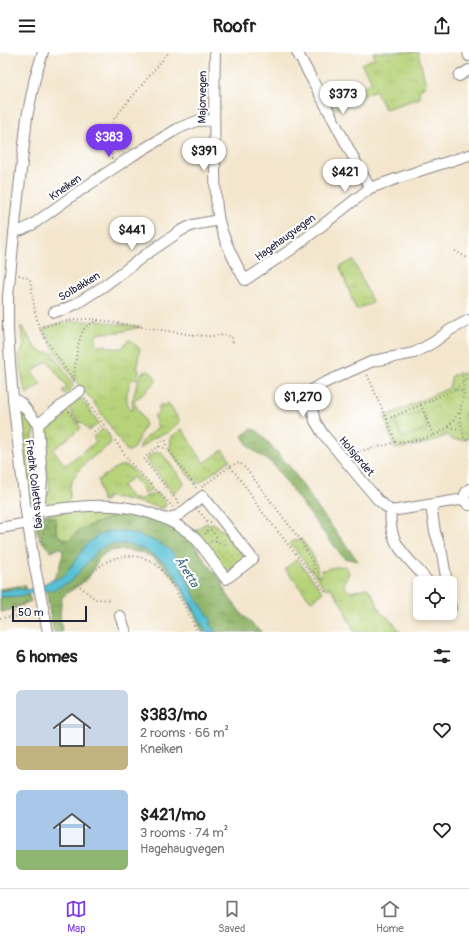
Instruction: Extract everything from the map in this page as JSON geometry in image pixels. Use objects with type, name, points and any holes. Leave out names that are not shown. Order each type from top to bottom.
[{"type":"street","name":"Majorvegen","points":[[215,52],[214,120],[217,205],[223,236],[245,280]]},
{"type":"street","points":[[297,52],[370,188]]},
{"type":"street","points":[[468,52],[469,56]]},
{"type":"street","name":"Fredrik Colletts veg","points":[[41,53],[27,117],[8,296],[8,329],[13,398],[27,518],[34,564],[48,632]]},
{"type":"street","points":[[459,76],[469,70]]},
{"type":"street","name":"Kneiken","points":[[14,232],[32,225],[132,156],[179,128],[197,120],[214,120]]},
{"type":"street","name":"Hagehaugvegen","points":[[245,280],[292,249],[370,188],[469,155]]},
{"type":"street","name":"Solbakken","points":[[54,312],[76,304],[104,286],[182,230],[193,225],[219,220]]},
{"type":"street","name":"Holsjordet","points":[[391,511],[378,500],[323,434],[315,421],[310,400],[310,393],[318,386],[373,361],[414,353],[434,342],[450,330],[469,320]]},
{"type":"street","points":[[38,425],[80,391]]},
{"type":"street","points":[[13,398],[22,404],[38,425],[42,479],[38,512]]},
{"type":"street","points":[[0,528],[27,518],[38,512],[98,505],[116,506],[148,512],[166,519],[182,528],[194,537],[226,579],[253,559],[203,496],[182,512],[166,519]]},
{"type":"street","points":[[423,576],[404,555],[392,534],[390,527],[391,511],[468,498]]},
{"type":"street","points":[[431,504],[435,532],[442,553],[446,576]]},
{"type":"street","points":[[120,616],[126,632]]},
{"type":"path","points":[[112,170],[113,120],[169,52]]},
{"type":"path","points":[[455,251],[469,259]]},
{"type":"path","points":[[16,274],[30,280],[39,328],[80,391],[133,466],[169,502],[182,512]]},
{"type":"path","points":[[39,328],[55,322],[76,319],[92,319],[194,335],[226,335],[232,337],[233,344]]},
{"type":"path","points":[[74,381],[78,346],[84,328],[99,320]]},
{"type":"path","points":[[364,365],[395,442]]},
{"type":"path","points":[[462,370],[464,392],[460,411],[460,420],[464,437],[469,443]]},
{"type":"path","points":[[387,419],[455,389],[469,376]]},
{"type":"path","points":[[455,389],[464,392]]},
{"type":"path","points":[[64,404],[78,423]]},
{"type":"path","points":[[421,405],[433,435]]},
{"type":"path","points":[[341,456],[442,432],[454,420],[460,411]]},
{"type":"path","points":[[91,434],[104,424]]},
{"type":"path","points":[[448,426],[462,430]]},
{"type":"path","points":[[159,447],[159,442],[165,440],[167,443],[166,448],[198,490],[230,466],[240,463],[252,476],[302,542],[313,564],[315,571],[312,575]]},
{"type":"path","points":[[166,448],[159,447],[144,460],[182,512]]},
{"type":"path","points":[[230,466],[251,494],[256,504],[326,592]]},
{"type":"path","points":[[39,545],[50,520],[64,509]]},
{"type":"path","points":[[214,546],[216,542],[217,539],[210,530],[207,531],[205,533],[211,541],[216,542],[221,543],[233,547]]},
{"type":"path","points":[[59,591],[77,584],[100,566],[115,558],[132,556],[148,560],[156,564],[162,570],[182,602],[197,632]]},
{"type":"path","points":[[77,584],[95,599],[111,600]]},
{"type":"path","points":[[11,617],[16,609],[29,601]]},
{"type":"path","points":[[0,618],[24,616],[37,611]]},
{"type":"green space","points":[[373,52],[418,52],[426,85],[419,90],[420,98],[385,109],[375,90],[333,111],[331,109],[372,81],[361,64],[375,58]]},
{"type":"green space","points":[[353,260],[373,303],[356,309],[340,267]]},
{"type":"green space","points":[[73,321],[97,321],[141,327],[122,332],[97,334],[95,339],[97,345],[105,345],[111,348],[122,348],[128,340],[132,341],[140,349],[137,366],[139,371],[137,380],[133,379],[130,382],[127,393],[127,403],[130,410],[133,410],[132,400],[142,373],[147,371],[155,378],[156,382],[135,399],[134,402],[144,420],[145,425],[133,449],[130,451],[127,451],[92,400],[80,387],[65,366],[43,329],[57,324]]},
{"type":"green space","points":[[21,326],[39,351],[44,353],[53,353],[73,384],[67,393],[65,394],[62,391],[67,387],[48,361],[32,372],[41,384],[27,394],[23,383],[19,358],[24,344]]},
{"type":"green space","points":[[467,373],[469,385],[469,408],[465,414],[469,438],[452,440],[448,435],[419,445],[395,449],[384,417],[449,388],[452,375]]},
{"type":"green space","points":[[81,398],[99,423],[89,431],[82,422],[79,423],[68,407]]},
{"type":"green space","points":[[168,403],[180,421],[168,433],[164,433],[156,437],[138,450],[143,440],[158,428],[154,416],[160,411],[158,407],[162,404],[164,406]]},
{"type":"green space","points":[[18,405],[32,421],[35,432],[33,434],[33,448],[38,489],[35,504],[30,501]]},
{"type":"green space","points":[[66,409],[81,428],[53,450],[65,465],[96,442],[93,437],[103,429],[110,438],[110,444],[85,463],[77,473],[70,486],[70,496],[66,503],[54,506],[45,506],[44,499],[50,490],[41,433],[43,426]]},
{"type":"green space","points":[[422,411],[428,428],[402,438],[395,421]]},
{"type":"green space","points":[[182,429],[204,463],[223,450],[230,460],[198,484],[194,479],[192,480],[169,449],[171,444],[170,438]]},
{"type":"green space","points":[[251,429],[258,431],[291,468],[320,511],[358,561],[344,558],[273,464],[250,448],[242,436]]},
{"type":"green space","points":[[161,452],[184,483],[183,486],[173,493],[148,462],[147,459],[149,456]]},
{"type":"green space","points":[[119,466],[127,466],[152,489],[144,493],[144,490],[133,477],[122,486],[133,499],[141,499],[157,493],[166,504],[164,508],[161,509],[155,505],[119,498],[106,497],[106,501],[102,501],[98,480]]},
{"type":"green space","points":[[118,510],[117,513],[109,518],[79,530],[70,540],[59,535],[56,529],[57,522],[47,514],[75,511]]},
{"type":"green space","points":[[118,510],[166,522],[192,540],[208,565],[222,581],[225,592],[241,613],[262,632],[202,632],[187,599],[165,567],[144,553],[127,550],[114,550],[104,554],[98,559],[87,579],[62,597],[60,613],[62,632],[54,632],[49,608],[47,584],[53,580],[58,571],[63,554],[61,547],[51,552],[38,535],[38,520],[41,515],[47,514],[56,518],[56,530],[58,535],[64,539],[70,540],[79,530],[109,518],[117,513]]},
{"type":"green space","points":[[206,523],[214,523],[218,528],[228,533],[241,551],[243,558],[241,563],[229,571],[225,571],[195,531]]},
{"type":"green space","points":[[301,539],[315,560],[317,575],[321,576],[321,570],[340,566],[346,567],[349,573],[344,583],[346,588],[350,592],[368,588],[381,613],[396,626],[400,632],[355,632],[344,608],[330,587],[326,589],[290,543]]},
{"type":"green space","points":[[297,559],[323,592],[311,601],[285,569]]},
{"type":"green space","points":[[24,585],[31,601],[10,610],[0,612],[0,589]]},
{"type":"water","points":[[108,531],[123,531],[138,535],[157,542],[169,549],[178,559],[195,597],[211,619],[211,625],[216,632],[206,632],[174,573],[164,562],[145,550],[128,544],[110,544],[99,549],[74,578],[68,583],[55,589],[19,596],[0,597],[0,591],[16,589],[27,590],[64,576],[86,545],[96,537]]},
{"type":"water label","name":"Åretta","points":[[187,572]]}]
